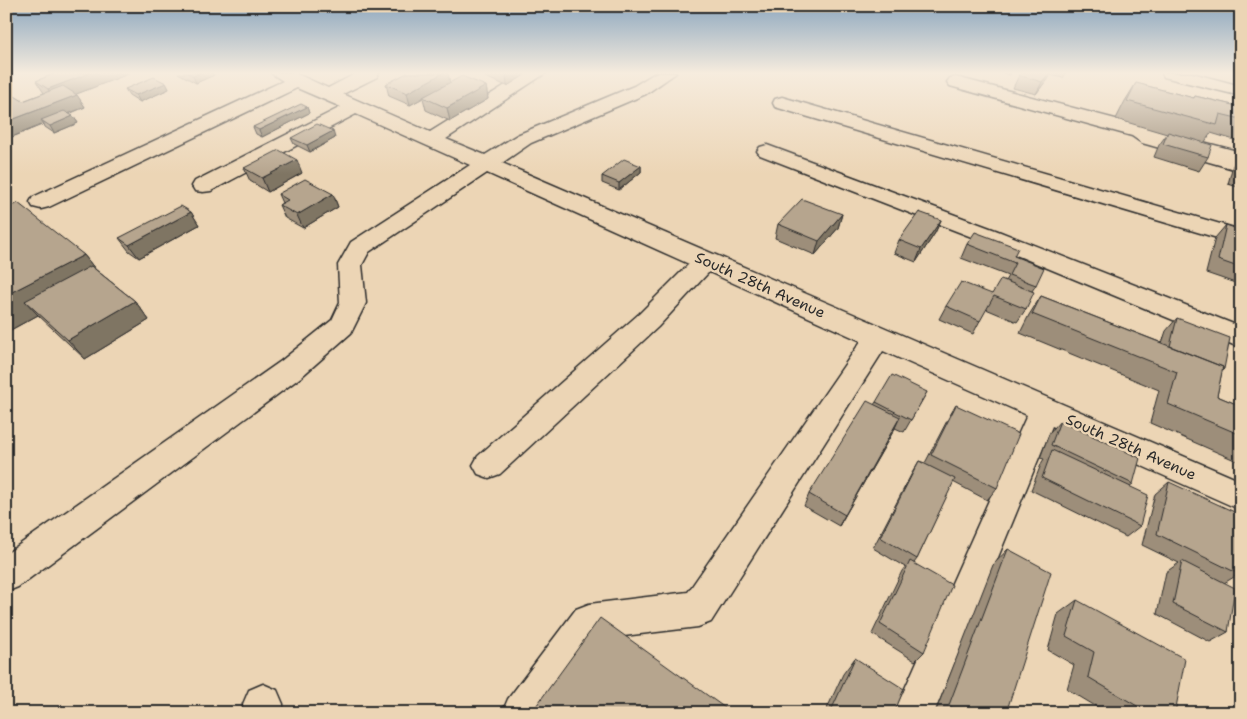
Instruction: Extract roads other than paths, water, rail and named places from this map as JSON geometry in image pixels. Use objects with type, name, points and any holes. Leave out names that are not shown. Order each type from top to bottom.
[{"type":"street","points":[[41,202],[230,107]]},
{"type":"street","points":[[203,186],[355,107]]},
{"type":"street","name":"South 28th Avenue","points":[[355,107],[1241,496]]},
{"type":"street","points":[[430,140],[484,107]]},
{"type":"street","points":[[6,575],[291,369],[342,326],[353,303],[350,265],[359,246],[524,139],[601,107]]},
{"type":"street","points":[[794,107],[1241,238]]},
{"type":"street","points":[[1046,107],[1139,132],[1149,132],[1241,158]]},
{"type":"street","points":[[1139,132],[1148,139],[1241,165]]},
{"type":"street","points":[[767,151],[990,236],[1241,338]]},
{"type":"street","points":[[489,465],[649,320],[706,261]]},
{"type":"street","points":[[522,713],[589,622],[698,610],[878,336]]},
{"type":"street","points":[[914,713],[1044,410]]}]
